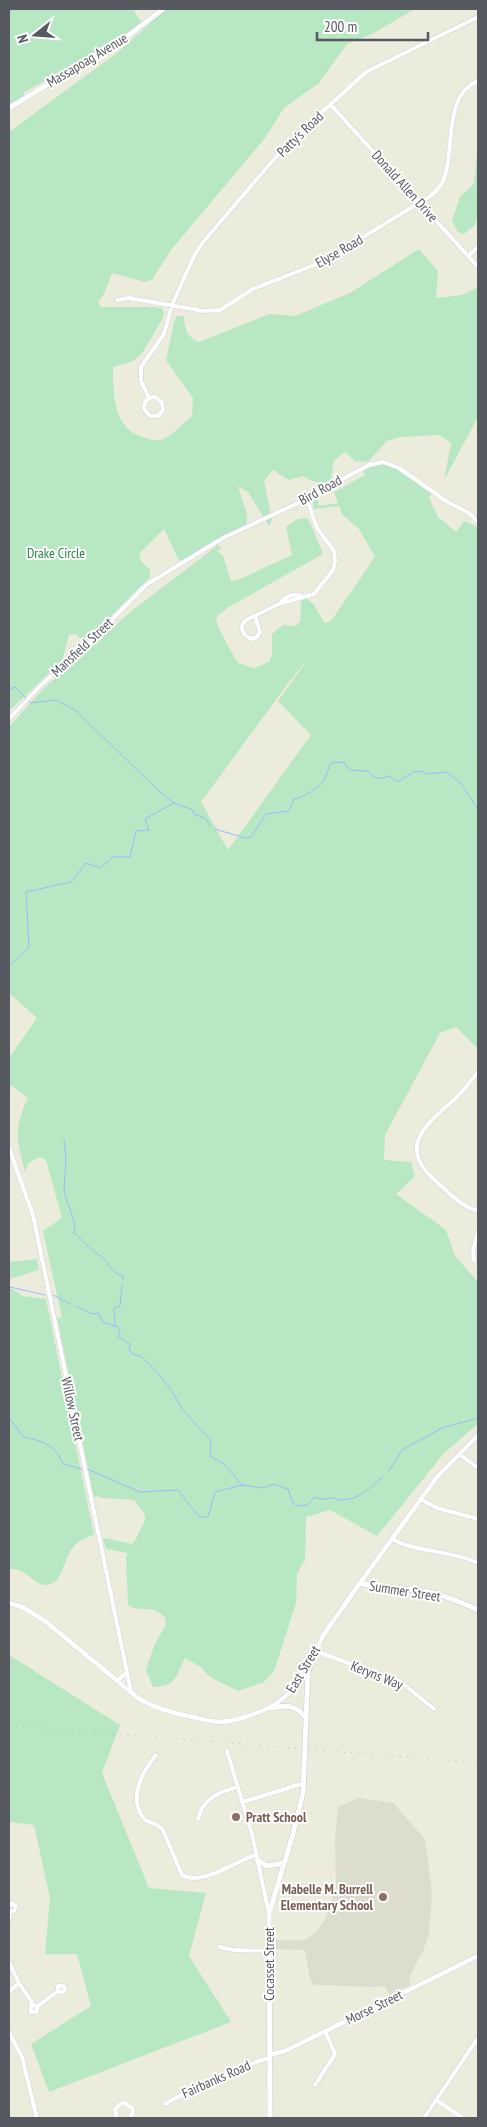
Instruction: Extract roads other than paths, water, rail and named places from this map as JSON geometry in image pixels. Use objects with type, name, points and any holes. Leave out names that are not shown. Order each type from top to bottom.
[{"type":"main road","name":"Massapoag Avenue","points":[[9,108],[130,35],[162,9]]},
{"type":"main road","name":"Summer Street","points":[[360,1583],[376,1587],[424,1591],[460,1602],[478,1610]]},
{"type":"main road","name":"East Street","points":[[309,1665],[324,1634],[360,1583]]},
{"type":"main road","name":"Cocasset Street","points":[[270,2118],[269,1914],[299,1812],[304,1783],[305,1717],[309,1665]]},
{"type":"main road","points":[[271,1708],[286,1705],[292,1706],[305,1717]]},
{"type":"main road","points":[[256,1857],[270,1866],[284,1863]]},
{"type":"street","name":"Patty's Road","points":[[149,398],[141,381],[141,368],[164,334],[172,305],[194,256],[203,242],[287,144],[371,69],[478,17]]},
{"type":"street","name":"Elyse Road","points":[[117,300],[129,298],[208,311],[224,308],[253,289],[322,262],[433,193],[442,184],[456,104],[464,90],[478,81]]},
{"type":"street","name":"Donald Allen Drive","points":[[331,105],[478,267]]},
{"type":"street","points":[[468,256],[478,247]]},
{"type":"street","points":[[149,398],[157,398],[163,404],[163,410],[158,416],[150,416],[145,411],[144,404],[149,398]]},
{"type":"street","name":"Bird Road","points":[[158,577],[223,538],[306,498],[369,464],[383,462],[405,471],[446,502],[469,514],[478,522]]},
{"type":"street","points":[[256,616],[260,632],[257,637],[251,638],[243,632],[242,626],[244,621],[279,604],[292,595],[303,597],[318,591],[333,570],[336,560],[333,549],[316,526],[306,498]]},
{"type":"street","name":"Mansfield Street","points":[[9,720],[28,699],[101,632],[128,601],[158,577]]},
{"type":"street","points":[[478,1072],[461,1092],[424,1128],[419,1136],[416,1152],[419,1164],[424,1171],[466,1206],[478,1212]]},
{"type":"street","name":"Willow Street","points":[[9,1148],[33,1215],[131,1692]]},
{"type":"street","points":[[474,1260],[473,1251],[478,1231]]},
{"type":"street","name":"East Street","points":[[360,1583],[437,1477],[478,1435]]},
{"type":"street","points":[[459,1454],[478,1468]]},
{"type":"street","points":[[420,1499],[437,1508],[478,1519]]},
{"type":"street","points":[[392,1539],[408,1546],[447,1552],[478,1563]]},
{"type":"street","name":"East Street","points":[[9,1603],[22,1607],[40,1618],[131,1692],[155,1708],[217,1722],[237,1720],[271,1708],[291,1692],[309,1665]]},
{"type":"street","name":"Keryns Way","points":[[315,1651],[401,1682],[434,1709]]},
{"type":"street","points":[[117,1681],[127,1672]]},
{"type":"street","points":[[227,1751],[243,1802],[269,1914]]},
{"type":"street","points":[[156,1755],[140,1783],[137,1793],[137,1805],[143,1818],[158,1825],[163,1830],[182,1875],[193,1878],[223,1870],[243,1859],[256,1857]]},
{"type":"street","points":[[243,1802],[304,1783]]},
{"type":"street","points":[[198,1819],[202,1807],[210,1798],[218,1793],[238,1787]]},
{"type":"street","points":[[9,1909],[9,1921]]},
{"type":"street","points":[[220,1947],[234,1950],[269,1951]]},
{"type":"street","name":"Morse Street","points":[[269,2057],[478,1956]]},
{"type":"street","points":[[9,1962],[19,1984],[35,2005],[58,1991]]},
{"type":"street","points":[[9,1992],[19,1984]]},
{"type":"street","points":[[315,2085],[335,2054],[325,2031]]},
{"type":"street","points":[[9,2032],[22,2057],[36,2118]]},
{"type":"street","points":[[424,2118],[478,2038]]},
{"type":"street","points":[[472,2048],[478,2049]]},
{"type":"street","name":"Fairbanks Road","points":[[165,2104],[186,2092],[239,2068],[269,2057]]},
{"type":"street","points":[[436,2100],[463,2118]]},
{"type":"street","points":[[115,2117],[116,2107],[124,2103],[132,2108],[133,2112],[130,2118]]},
{"type":"waterway","points":[[9,690],[15,687],[26,698]]},
{"type":"waterway","points":[[28,701],[31,703],[56,700],[75,710],[160,792],[174,803],[193,810],[194,814],[206,819],[210,826]]},
{"type":"waterway","points":[[215,829],[245,838],[251,837],[266,814],[289,811],[293,800],[319,786],[326,776],[331,763],[344,762],[349,770],[368,771],[377,778],[388,776],[398,782],[413,772],[421,771],[427,774],[446,772],[460,782],[478,809]]},
{"type":"waterway","points":[[9,966],[29,947],[26,892],[71,882],[86,863],[100,868],[113,857],[130,857],[136,831],[149,830],[145,819],[174,803]]},
{"type":"waterway","points":[[64,1140],[66,1160],[64,1191],[75,1224],[74,1233],[104,1259],[114,1272],[123,1276],[123,1280]]},
{"type":"waterway","points":[[115,1326],[114,1308],[120,1306],[122,1285]]},
{"type":"waterway","points":[[10,1287],[45,1295]]},
{"type":"waterway","points":[[53,1295],[71,1304]]},
{"type":"waterway","points":[[76,1306],[92,1314],[98,1313],[103,1322],[118,1327],[120,1332],[118,1337],[130,1344],[129,1349],[133,1354],[142,1357],[154,1369],[170,1388],[182,1409],[211,1441],[210,1456],[224,1464],[242,1485]]},
{"type":"waterway","points":[[9,1417],[23,1437],[36,1440],[52,1448],[63,1464],[82,1469]]},
{"type":"waterway","points":[[389,1471],[402,1450],[442,1428],[478,1418]]},
{"type":"waterway","points":[[87,1469],[140,1492],[178,1490],[199,1517],[208,1517],[215,1492],[242,1485],[263,1488],[274,1484],[288,1489],[293,1503],[298,1506],[308,1505],[314,1497],[341,1500],[354,1498],[383,1477]]},
{"type":"railway","points":[[9,1725],[478,1763]]},
{"type":"place","name":"Pratt School","points":[[236,1817]]},
{"type":"place","name":"Mabelle M. Burrell Elementary School","points":[[383,1897]]},
{"type":"park label","name":"Drake Circle","points":[[56,553]]}]
